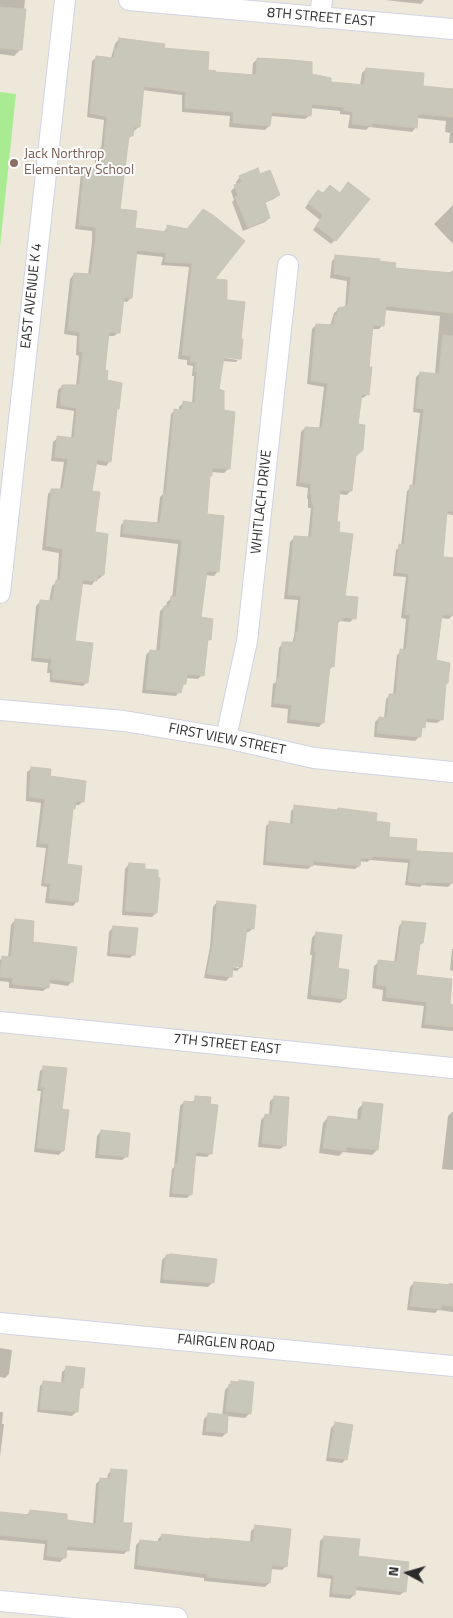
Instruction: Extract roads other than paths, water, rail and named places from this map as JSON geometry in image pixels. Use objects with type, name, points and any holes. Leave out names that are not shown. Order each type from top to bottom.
[{"type":"street","name":"EAST AVENUE K 4","points":[[0,593],[65,0]]},
{"type":"street","name":"8TH STREET EAST","points":[[128,0],[321,9],[453,29]]},
{"type":"street","name":"WHITLACH DRIVE","points":[[226,738],[247,641],[288,265]]},
{"type":"street","name":"FIRST VIEW STREET","points":[[0,710],[124,721],[226,738],[314,758],[453,772]]},
{"type":"street","name":"7TH STREET EAST","points":[[0,1022],[453,1068]]},
{"type":"street","name":"FAIRGLEN ROAD","points":[[0,1323],[453,1366]]},
{"type":"street","points":[[0,1601],[177,1618]]},
{"type":"place","name":"Jack Northrop Elementary School","points":[[14,163]]}]
